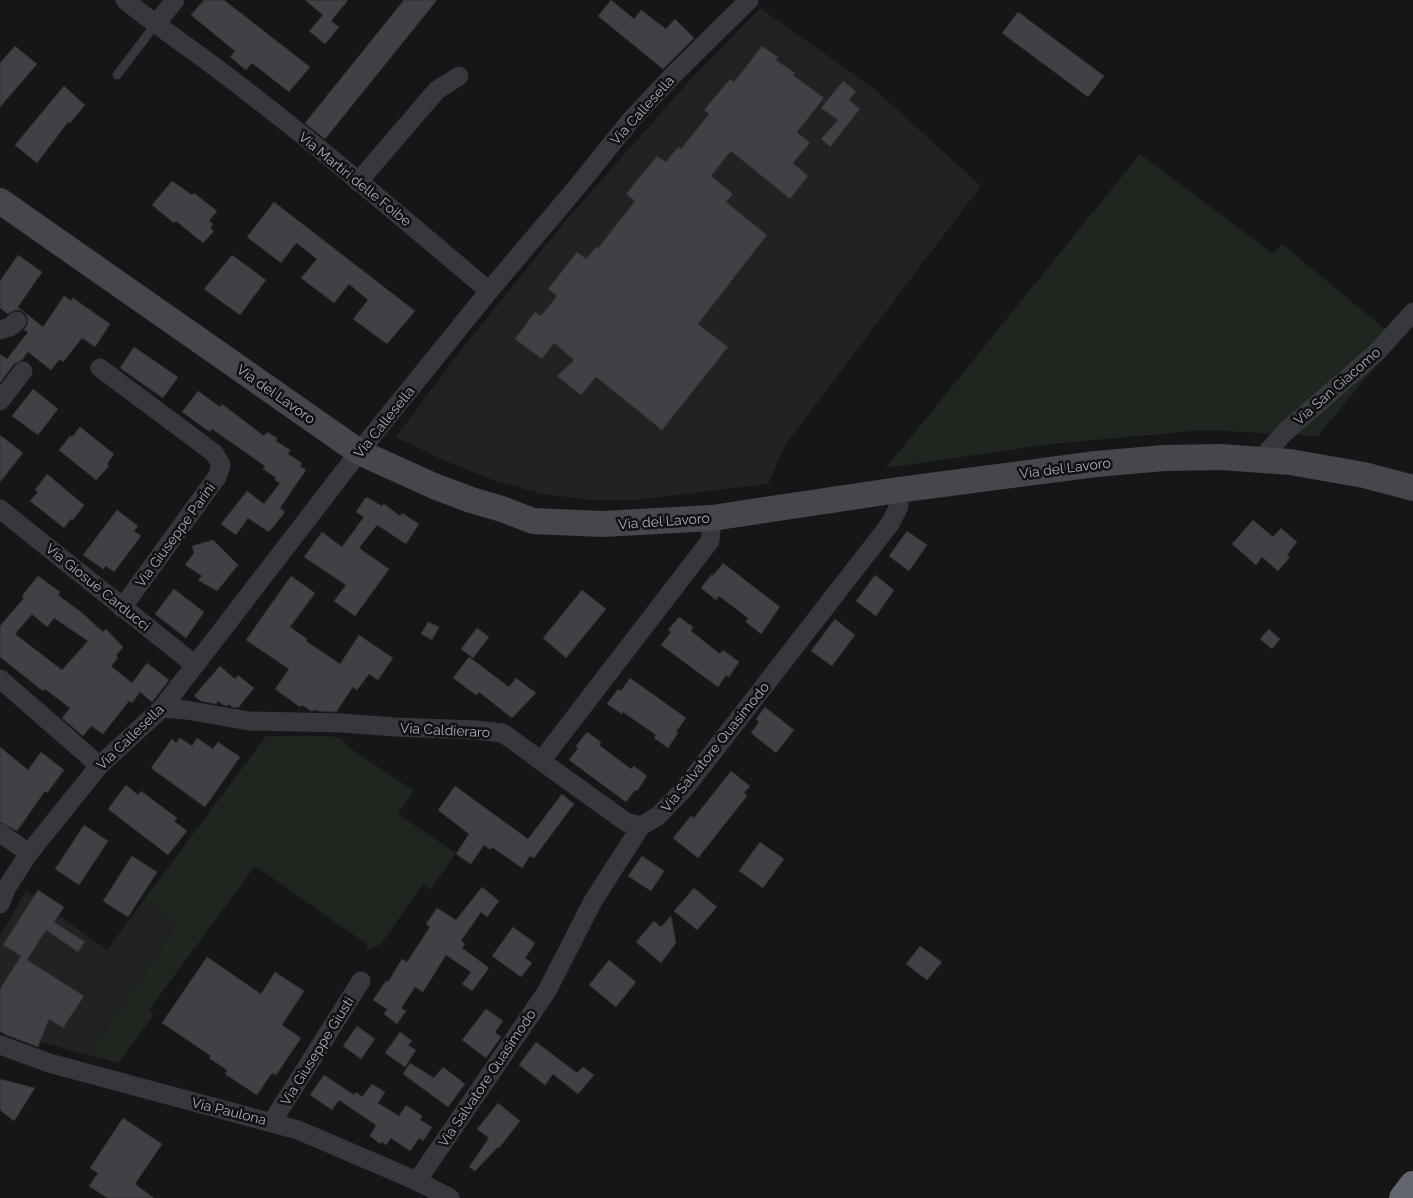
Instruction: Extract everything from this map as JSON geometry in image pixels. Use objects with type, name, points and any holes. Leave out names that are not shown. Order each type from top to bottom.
[{"type":"highway","points":[[1403,1198],[1413,1185]]},
{"type":"street","name":"Via Martiri delle Foibe","points":[[125,0],[155,25],[218,69],[489,291]]},
{"type":"street","points":[[155,25],[175,0]]},
{"type":"street","name":"Via Callesella","points":[[0,904],[6,889],[29,853],[99,766],[162,708],[359,452],[630,121],[674,74],[750,0]]},
{"type":"street","points":[[358,182],[438,90],[459,76]]},
{"type":"street","name":"Via del Lavoro","points":[[0,201],[359,452],[441,489],[533,521],[602,524],[712,518],[898,490],[1096,464],[1164,458],[1220,457],[1290,462],[1337,470],[1413,488]]},
{"type":"street","name":"Via San Giacomo","points":[[1260,460],[1285,432],[1377,352],[1413,312]]},
{"type":"street","points":[[0,330],[10,327],[17,321]]},
{"type":"street","name":"Via Giuseppe Parini","points":[[100,368],[214,453],[221,465],[217,477],[122,608]]},
{"type":"street","points":[[0,401],[23,372]]},
{"type":"street","name":"Via Salvatore Quasimodo","points":[[417,1181],[547,991],[593,901],[641,826],[658,816],[685,788],[890,524],[899,506],[898,490]]},
{"type":"street","name":"Via Giosuè Carducci","points":[[0,509],[195,665]]},
{"type":"street","points":[[541,761],[710,541],[712,518]]},
{"type":"street","points":[[0,679],[99,766]]},
{"type":"street","name":"Via Caldieraro","points":[[162,708],[186,710],[249,721],[342,723],[503,733],[626,822],[641,826]]},
{"type":"street","points":[[0,834],[29,853]]},
{"type":"street","name":"Via Giuseppe Giusti","points":[[272,1122],[361,981]]},
{"type":"street","name":"Via Paulona","points":[[0,1045],[49,1063],[298,1130],[417,1181],[450,1198]]},
{"type":"lane","points":[[117,74],[155,25]]},
{"type":"shaded area","points":[[760,8],[873,88],[981,186],[785,445],[768,484],[635,500],[590,500],[543,494],[495,481],[443,460],[396,437],[458,354],[567,219],[692,78]]},
{"type":"shaded area","points":[[1140,154],[1273,254],[1282,244],[1380,325],[1399,338],[1318,436],[1204,430],[1051,444],[886,468]]},
{"type":"shaded area","points":[[266,736],[330,736],[340,738],[354,751],[414,791],[398,814],[456,853],[430,890],[423,884],[381,944],[366,950],[368,945],[255,866],[149,1010],[154,1014],[119,1063],[87,1055],[176,926],[143,901]]},
{"type":"shaded area","points":[[26,891],[107,950],[143,901],[176,926],[87,1055],[0,1030],[0,936]]},
{"type":"building","points":[[204,0],[224,0],[310,67],[289,92],[252,63],[246,70],[230,57],[235,51],[191,15]]},
{"type":"building","points":[[305,0],[348,0],[331,21],[339,27],[325,44],[309,31],[323,15]]},
{"type":"building","points":[[404,0],[437,0],[325,139],[305,123]]},
{"type":"building","points":[[611,0],[634,19],[641,10],[666,29],[675,19],[694,38],[663,69],[598,16]]},
{"type":"building","points":[[1018,12],[1104,76],[1088,97],[1002,33]]},
{"type":"building","points":[[15,46],[37,64],[0,107],[0,63]]},
{"type":"building","points":[[762,46],[778,57],[776,60],[795,73],[793,75],[824,98],[797,132],[810,143],[793,163],[808,176],[790,199],[731,151],[711,176],[733,194],[726,202],[767,235],[698,324],[728,347],[662,430],[596,377],[581,395],[557,376],[574,360],[554,343],[542,359],[515,339],[535,312],[541,316],[557,296],[548,289],[577,252],[586,259],[596,247],[598,248],[635,201],[626,194],[657,156],[666,162],[678,147],[681,149],[709,114],[704,110],[730,79],[734,82]]},
{"type":"building","points":[[843,81],[856,91],[849,100],[860,109],[830,147],[821,139],[838,120],[821,108]]},
{"type":"building","points":[[64,86],[85,105],[70,123],[68,122],[37,163],[15,145]]},
{"type":"building","points":[[172,181],[192,195],[194,193],[217,211],[209,221],[213,224],[210,228],[214,231],[203,243],[176,221],[174,223],[152,205]]},
{"type":"building","points":[[274,202],[415,311],[387,344],[353,319],[368,300],[349,284],[334,303],[301,278],[317,259],[298,244],[296,243],[281,263],[247,237]]},
{"type":"building","points":[[18,255],[42,272],[18,307],[43,327],[64,296],[71,301],[73,298],[110,324],[95,347],[82,338],[63,362],[60,359],[51,370],[28,352],[22,360],[14,364],[0,383],[0,354],[7,359],[28,332],[24,330],[28,319],[25,313],[15,310],[8,314],[0,308],[0,281]]},
{"type":"building","points":[[232,255],[266,280],[240,315],[204,289]]},
{"type":"building","points":[[134,347],[178,377],[163,398],[120,368]]},
{"type":"building","points":[[33,389],[58,409],[38,435],[12,416]]},
{"type":"building","points":[[198,391],[220,407],[222,404],[264,436],[267,432],[277,438],[276,441],[290,450],[288,454],[302,463],[300,466],[306,470],[280,508],[285,512],[269,532],[248,518],[236,535],[221,524],[247,491],[264,504],[280,483],[263,469],[265,466],[212,429],[210,432],[182,412]]},
{"type":"building","points":[[80,427],[114,454],[107,464],[109,466],[96,480],[59,450]]},
{"type":"building","points":[[0,435],[23,453],[0,482]]},
{"type":"building","points":[[47,474],[84,505],[73,520],[71,519],[64,528],[30,501],[38,492],[35,490]]},
{"type":"building","points":[[366,497],[382,506],[384,504],[400,516],[402,513],[419,524],[406,544],[377,525],[359,548],[389,569],[355,616],[334,601],[346,585],[304,557],[322,532],[342,547],[364,517],[356,512]]},
{"type":"building","points":[[117,510],[138,526],[134,531],[141,536],[114,572],[106,566],[103,569],[83,555]]},
{"type":"building","points":[[1253,520],[1273,537],[1281,528],[1297,542],[1287,555],[1290,557],[1278,571],[1262,557],[1256,565],[1232,544]]},
{"type":"building","points":[[907,531],[927,545],[909,571],[889,556]]},
{"type":"building","points":[[213,540],[238,565],[217,591],[198,580],[202,576],[185,565],[194,553],[192,546]]},
{"type":"building","points":[[723,563],[780,607],[761,634],[746,622],[748,618],[719,596],[716,600],[701,588]]},
{"type":"building","points":[[875,575],[894,590],[876,616],[856,601]]},
{"type":"building","points":[[38,576],[60,592],[58,595],[103,632],[106,629],[123,647],[116,656],[118,658],[111,666],[132,683],[147,663],[169,680],[152,702],[140,692],[132,703],[129,701],[103,734],[91,726],[83,736],[62,718],[70,708],[45,689],[43,691],[0,657],[0,626],[24,598],[22,596]],"holes":[[[32,614],[47,627],[54,618],[88,641],[62,670],[15,634]]]},
{"type":"building","points":[[291,576],[315,593],[290,627],[307,639],[306,641],[340,664],[359,635],[393,658],[378,680],[369,674],[357,690],[353,687],[336,712],[311,711],[302,705],[300,707],[275,689],[289,669],[246,640]]},
{"type":"building","points":[[174,589],[204,612],[186,638],[155,614]]},
{"type":"building","points":[[582,590],[606,609],[566,658],[543,638]]},
{"type":"building","points":[[679,617],[693,627],[691,631],[720,654],[723,650],[739,662],[729,677],[726,675],[718,687],[661,645],[671,632],[668,630]]},
{"type":"building","points":[[835,619],[855,635],[832,666],[811,651]]},
{"type":"building","points":[[428,622],[439,627],[432,640],[421,634]]},
{"type":"building","points":[[477,628],[489,637],[473,658],[461,649]]},
{"type":"building","points":[[1269,629],[1280,639],[1272,649],[1260,639]]},
{"type":"building","points":[[469,657],[509,687],[516,678],[536,693],[512,718],[479,692],[476,695],[453,678]]},
{"type":"building","points":[[220,666],[235,679],[238,675],[254,688],[238,708],[232,707],[229,704],[227,706],[223,705],[218,701],[216,704],[201,701],[194,696]]},
{"type":"building","points":[[630,678],[686,718],[668,748],[654,738],[656,735],[623,712],[622,714],[607,704],[618,689],[621,691]]},
{"type":"building","points":[[765,707],[794,730],[776,753],[751,733],[759,722],[756,719]]},
{"type":"building","points":[[587,732],[601,742],[599,745],[631,769],[634,766],[647,776],[637,791],[635,790],[626,802],[569,760],[578,748],[576,746]]},
{"type":"building","points":[[180,738],[192,746],[197,738],[213,749],[218,742],[240,757],[205,807],[151,768],[172,739],[176,743]]},
{"type":"building","points":[[0,747],[28,770],[41,752],[64,770],[47,793],[45,791],[17,831],[0,822]]},
{"type":"building","points":[[731,771],[750,786],[744,793],[747,796],[698,858],[673,838],[691,816],[694,818]]},
{"type":"building","points":[[126,785],[138,795],[141,791],[177,818],[174,821],[187,831],[168,855],[108,809]]},
{"type":"building","points":[[455,786],[528,839],[562,794],[574,804],[534,858],[530,856],[522,868],[492,847],[490,850],[484,845],[471,864],[456,854],[469,834],[438,810]]},
{"type":"building","points":[[84,825],[108,841],[79,885],[55,869]]},
{"type":"building","points":[[760,842],[784,859],[763,888],[739,871]]},
{"type":"building","points":[[132,856],[157,872],[128,917],[103,901]]},
{"type":"building","points":[[642,856],[664,871],[651,891],[628,876]]},
{"type":"building","points":[[482,887],[499,901],[487,917],[481,912],[461,941],[465,944],[462,948],[489,968],[472,991],[462,984],[471,972],[446,955],[423,992],[415,987],[401,1008],[406,1011],[397,1024],[384,1014],[387,1009],[373,1000],[386,981],[388,982],[402,959],[407,962],[430,927],[426,924],[437,908],[456,920]]},
{"type":"building","points":[[694,888],[717,907],[697,930],[674,911]]},
{"type":"building","points":[[38,890],[64,907],[54,922],[85,942],[78,952],[46,930],[27,960],[84,996],[63,1028],[49,1019],[38,1047],[0,1031],[0,989],[21,956],[3,945]]},
{"type":"building","points":[[671,916],[676,943],[661,963],[636,942],[654,921],[661,927]]},
{"type":"building","points":[[513,927],[535,943],[525,958],[532,963],[521,977],[492,956]]},
{"type":"building","points":[[920,946],[942,962],[927,980],[906,964]]},
{"type":"building","points":[[207,957],[261,994],[275,972],[304,991],[282,1025],[301,1038],[276,1075],[272,1073],[257,1095],[225,1074],[227,1070],[209,1058],[211,1056],[162,1023]]},
{"type":"building","points":[[609,960],[636,982],[616,1007],[589,985]]},
{"type":"building","points":[[486,1009],[503,1021],[495,1032],[501,1037],[486,1058],[462,1040]]},
{"type":"building","points":[[357,1026],[375,1039],[361,1059],[343,1046]]},
{"type":"building","points":[[400,1032],[412,1041],[408,1045],[416,1050],[405,1067],[385,1053]]},
{"type":"building","points":[[536,1042],[577,1073],[583,1067],[594,1075],[578,1094],[553,1074],[545,1085],[519,1065]]},
{"type":"building","points":[[410,1063],[434,1078],[443,1067],[465,1084],[448,1107],[403,1074]]},
{"type":"building","points":[[324,1075],[354,1095],[356,1092],[362,1097],[372,1084],[385,1092],[378,1103],[399,1116],[406,1105],[422,1116],[420,1120],[432,1127],[423,1141],[419,1138],[410,1151],[391,1138],[386,1145],[382,1142],[380,1144],[370,1136],[376,1125],[339,1100],[332,1110],[310,1095]]},
{"type":"building","points":[[0,1079],[35,1088],[14,1121],[0,1110]]},
{"type":"building","points":[[498,1103],[520,1121],[499,1148],[475,1171],[469,1167],[489,1138],[477,1129]]},
{"type":"building","points":[[123,1118],[162,1144],[135,1184],[154,1198],[107,1198],[89,1186],[98,1173],[90,1168]]}]
